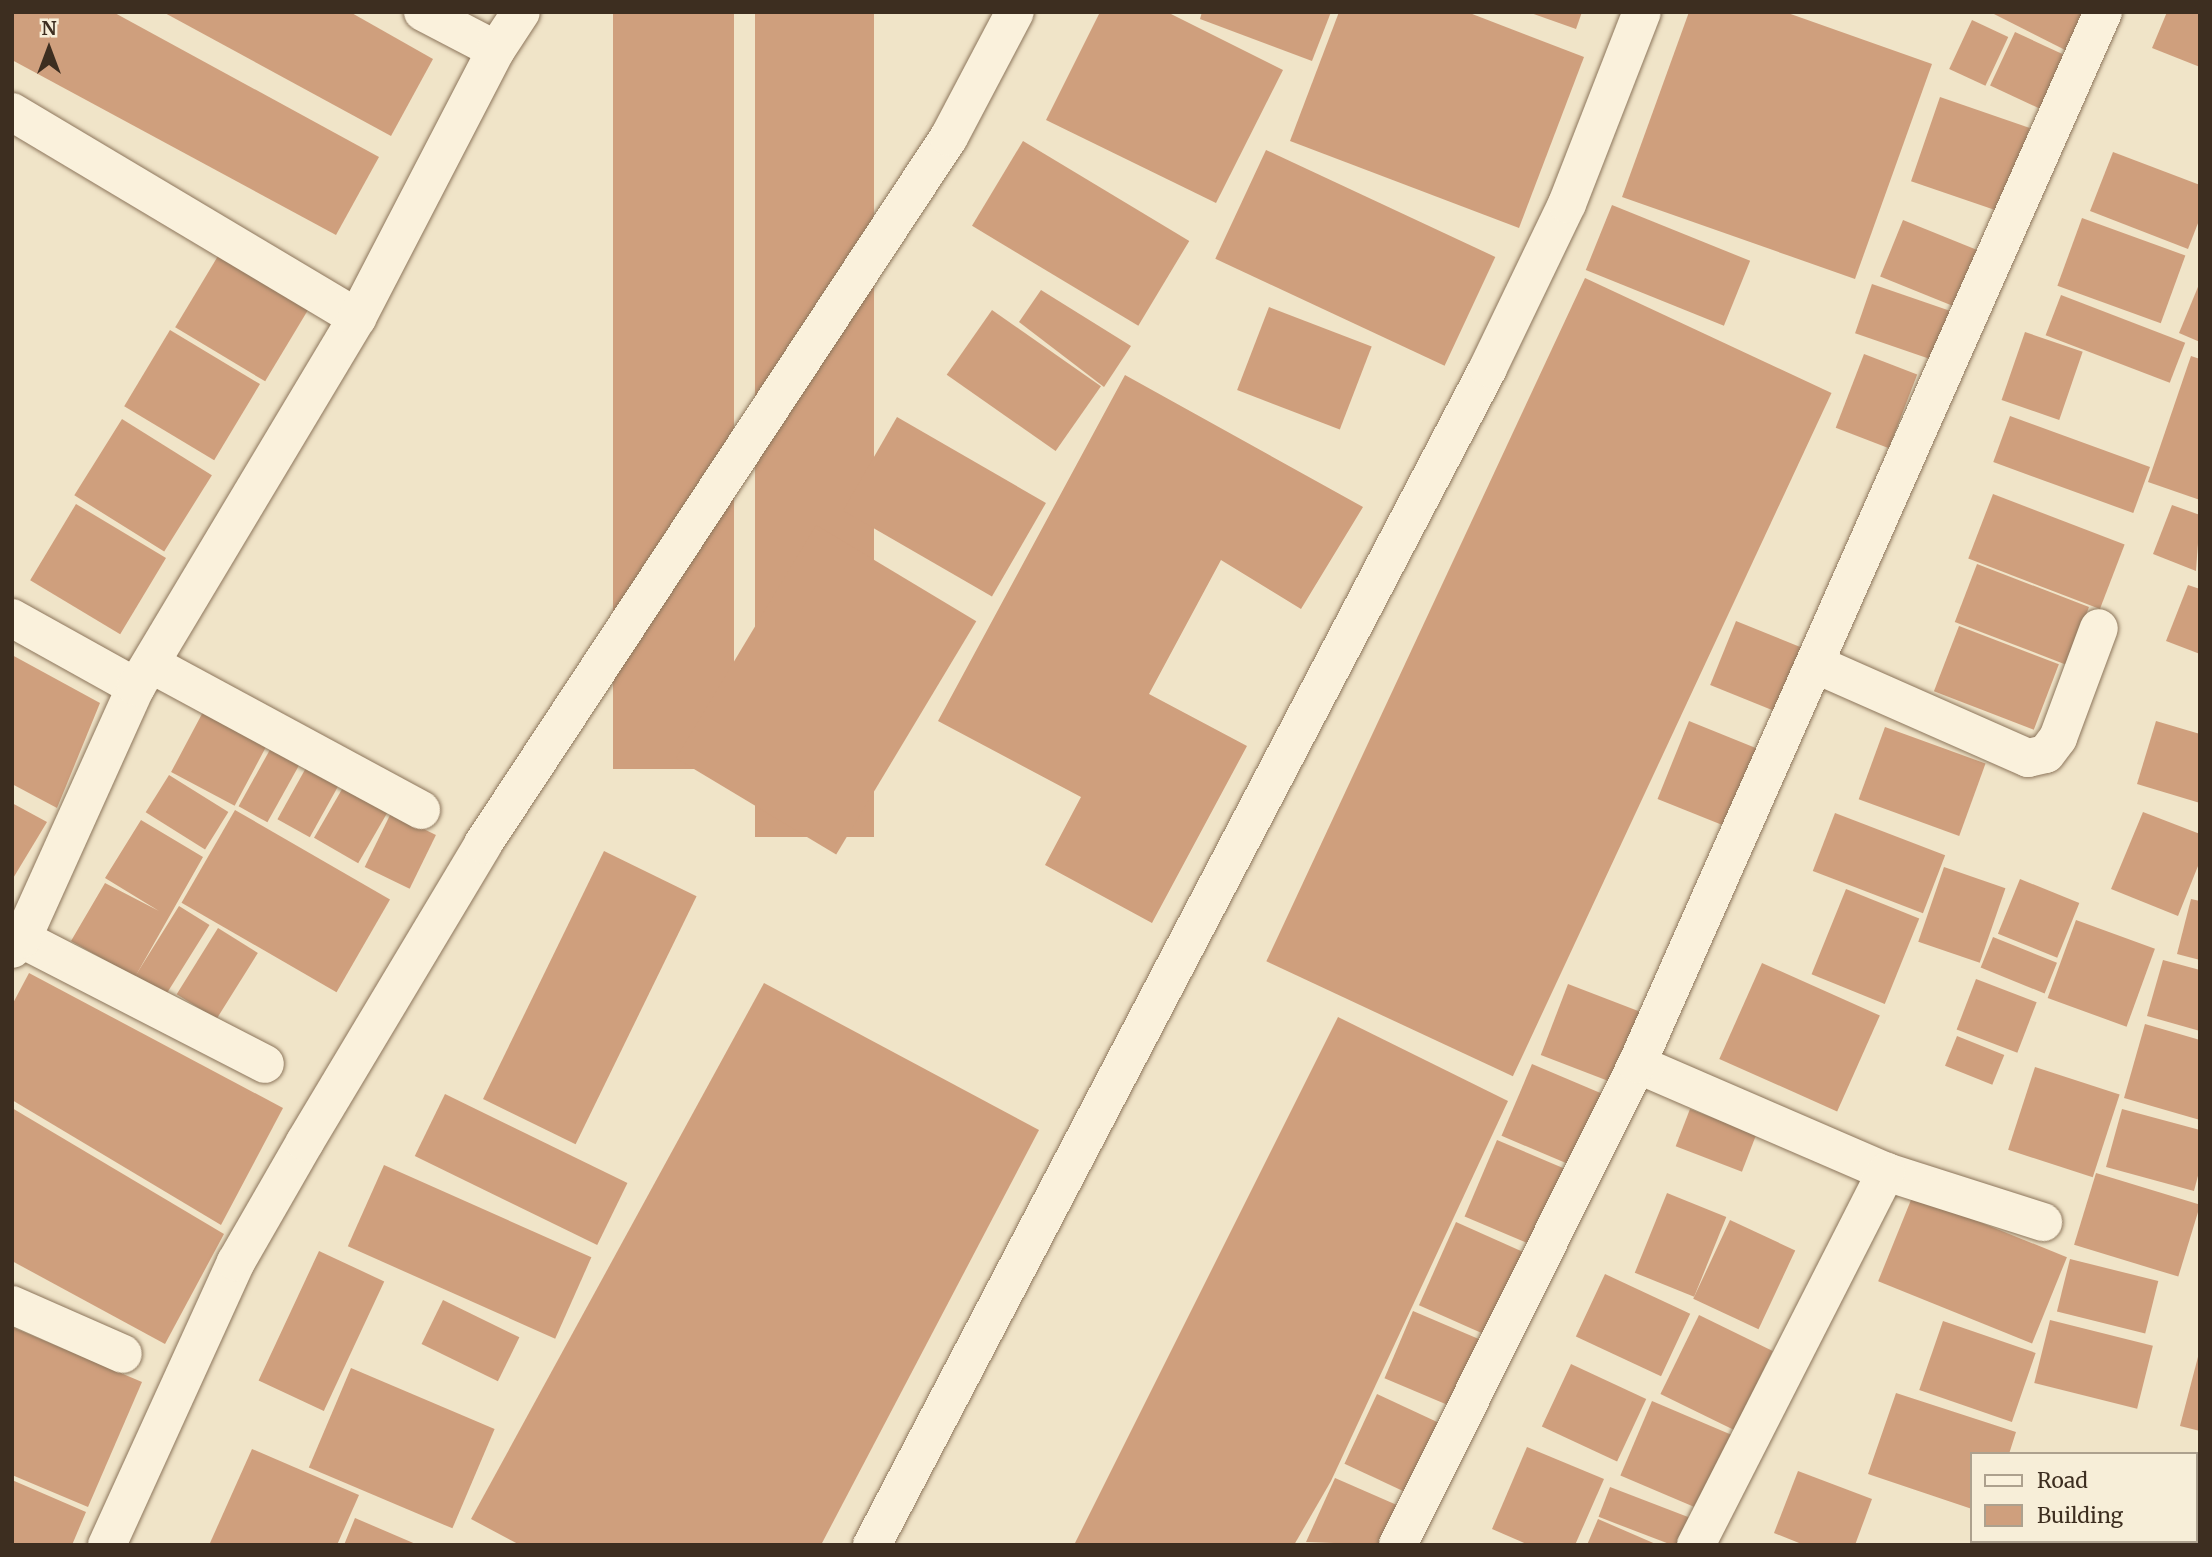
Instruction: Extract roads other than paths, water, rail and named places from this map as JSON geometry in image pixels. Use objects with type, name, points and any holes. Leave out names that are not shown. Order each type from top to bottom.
[{"type":"street","points":[[423,12],[496,50]]},
{"type":"street","points":[[265,1064],[17,944],[144,675],[357,318],[496,50],[521,12]]},
{"type":"street","points":[[107,1545],[236,1262],[313,1130],[483,844],[949,137],[1016,12]]},
{"type":"street","points":[[873,1545],[1488,368],[1567,204],[1642,12]]},
{"type":"street","points":[[1398,1545],[1637,1064],[2103,12]]},
{"type":"street","points":[[12,112],[357,318]]},
{"type":"street","points":[[12,618],[144,675],[421,810]]},
{"type":"street","points":[[1815,664],[2028,758],[2046,754],[2058,738],[2099,628]]},
{"type":"street","points":[[1637,1064],[1886,1172],[2043,1222]]},
{"type":"street","points":[[1696,1545],[1886,1172]]},
{"type":"street","points":[[12,1304],[123,1354]]}]
